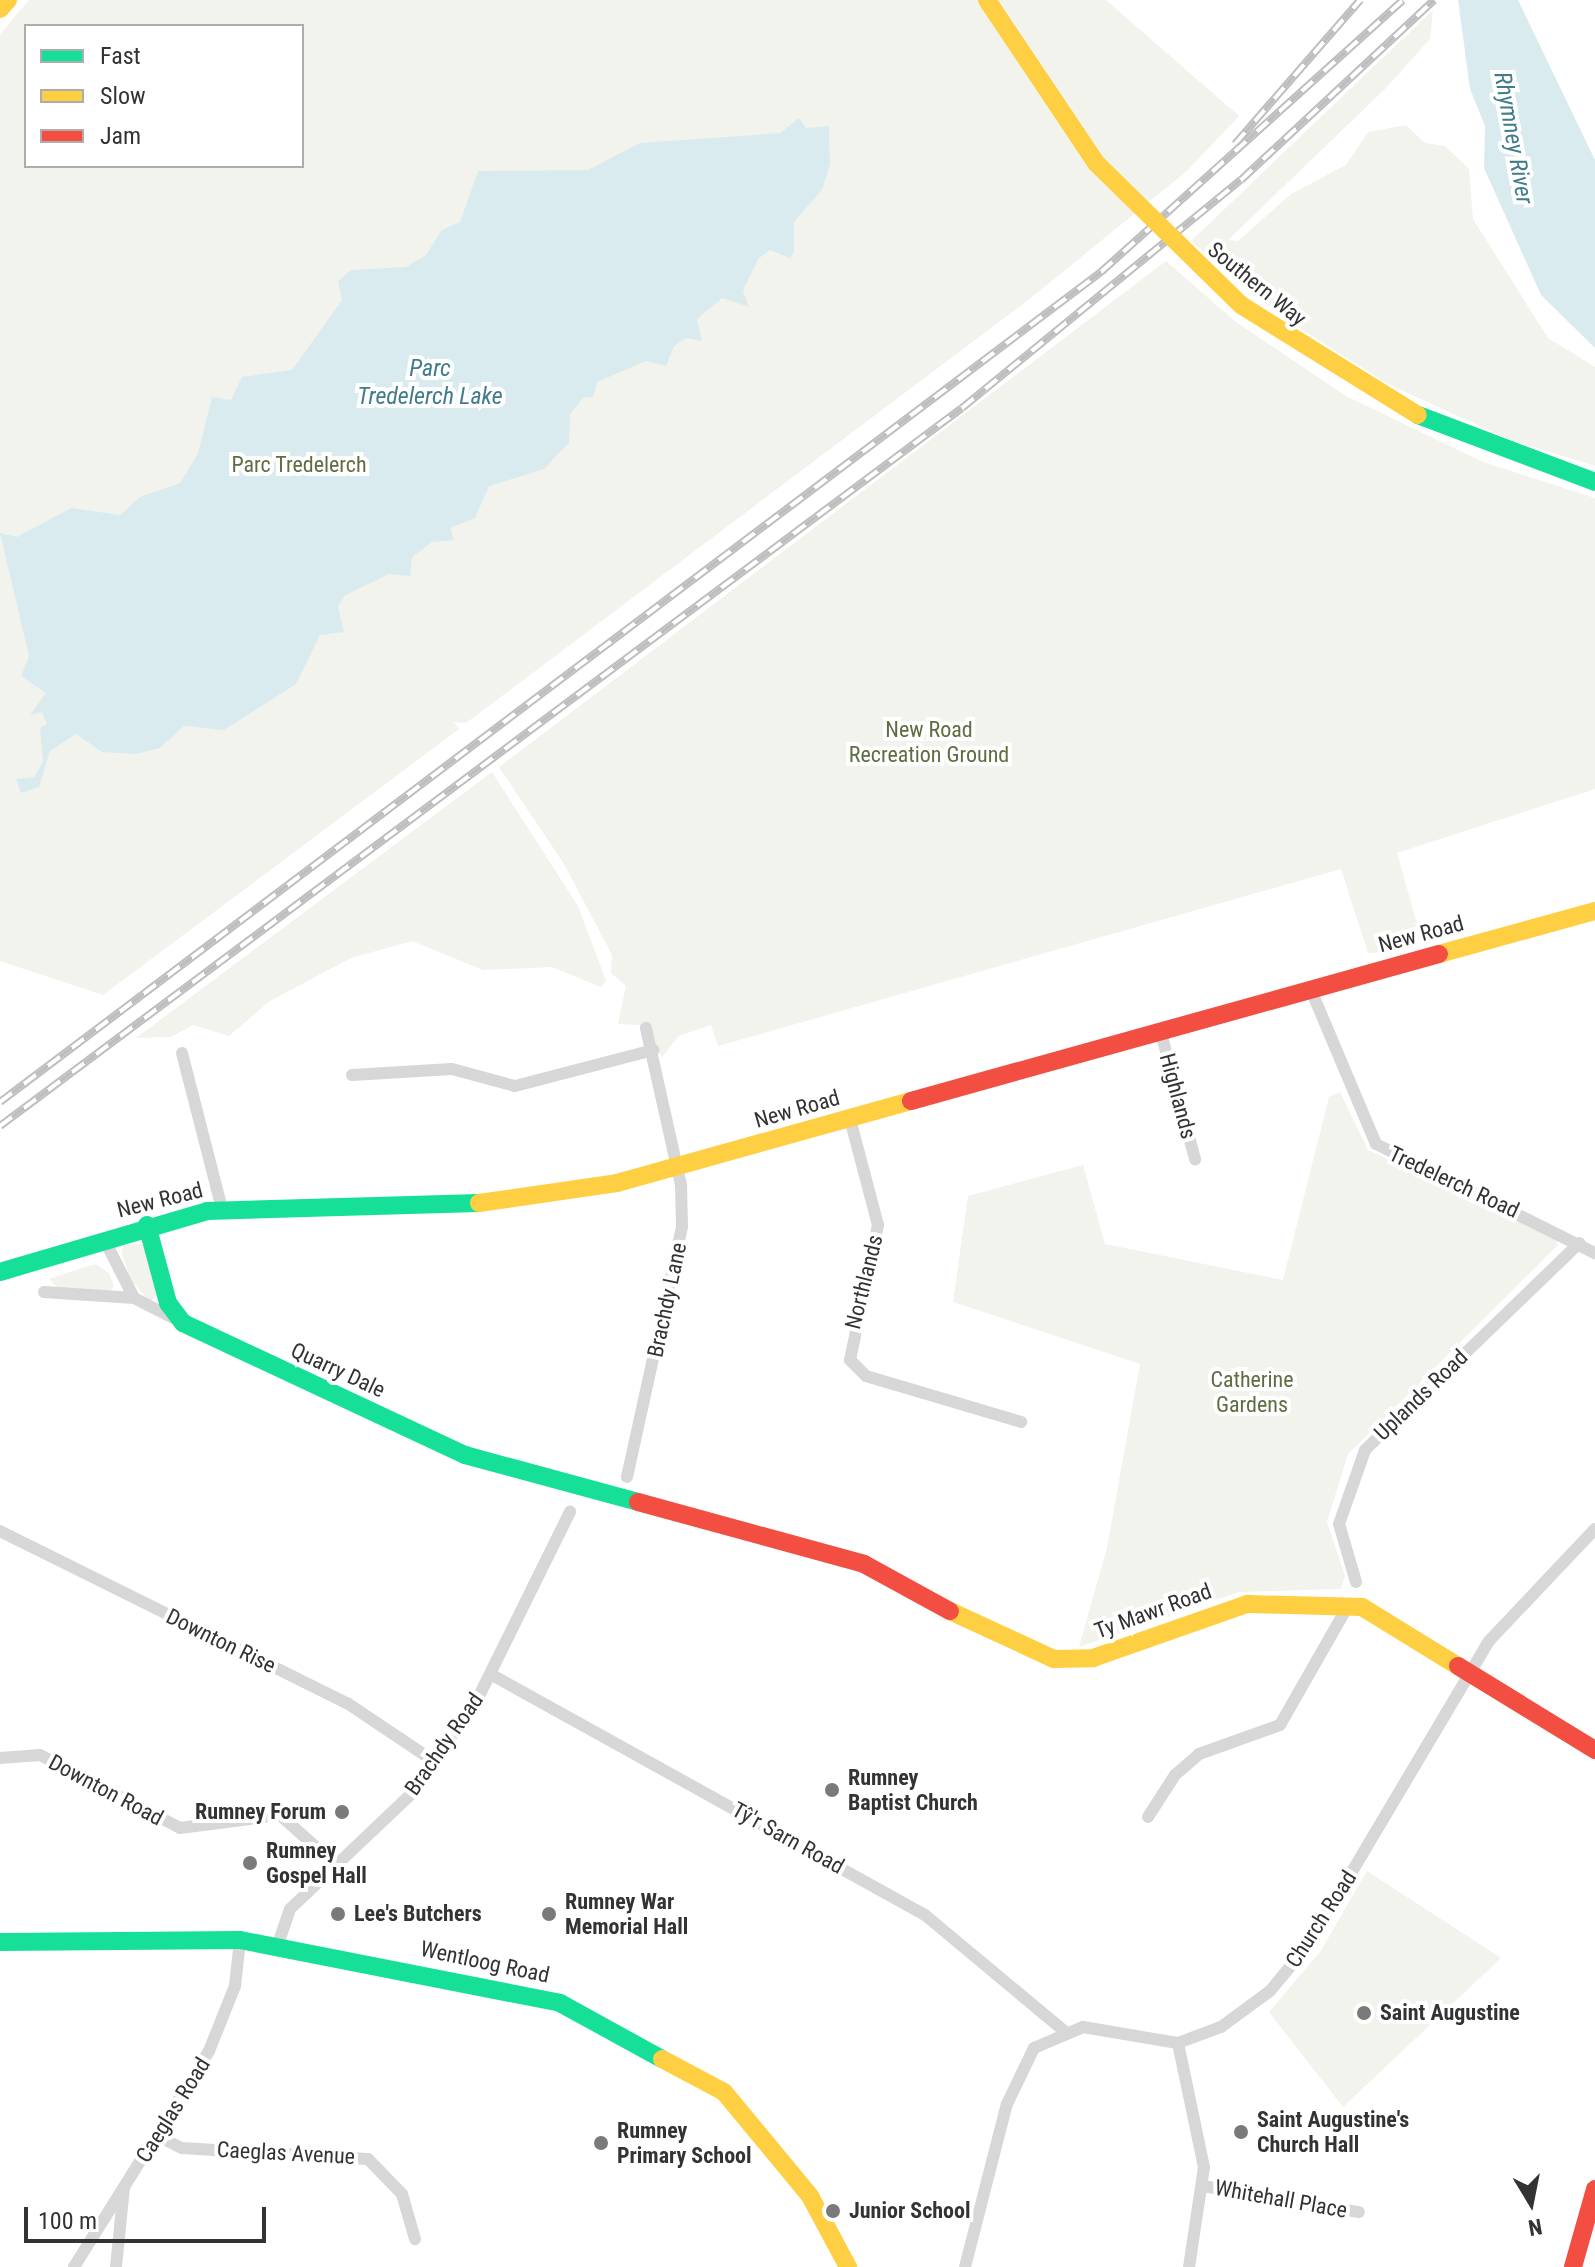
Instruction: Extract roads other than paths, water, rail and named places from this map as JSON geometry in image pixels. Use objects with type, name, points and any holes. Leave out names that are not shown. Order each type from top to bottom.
[{"type":"street","points":[[0,9],[8,0]]},
{"type":"street","name":"Southern Way","points":[[987,0],[1096,163],[1241,305],[1405,410],[1595,482]]},
{"type":"street","name":"New Road","points":[[0,1272],[147,1225],[222,1209],[516,1201],[676,1168],[1595,911]]},
{"type":"street","name":"Tredelerch Road","points":[[1311,990],[1376,1144],[1587,1248]]},
{"type":"street","name":"Brachdy Lane","points":[[627,1477],[679,1263],[676,1168],[646,1028]]},
{"type":"street","name":"Highlands","points":[[1161,1033],[1195,1159]]},
{"type":"street","points":[[352,1075],[452,1069],[515,1086],[653,1050]]},
{"type":"street","points":[[182,1053],[222,1209]]},
{"type":"street","name":"Northlands","points":[[850,1119],[878,1225],[850,1360],[866,1376],[1021,1422]]},
{"type":"street","points":[[147,1225],[168,1303],[183,1323]]},
{"type":"street","name":"Uplands Road","points":[[1356,1582],[1339,1524],[1365,1450],[1587,1248],[1595,1235]]},
{"type":"street","points":[[104,1239],[134,1298],[183,1323]]},
{"type":"street","points":[[44,1292],[112,1302],[134,1298]]},
{"type":"street","name":"Quarry Dale","points":[[183,1323],[465,1455],[576,1485]]},
{"type":"street","name":"Ty Mawr Road","points":[[576,1485],[884,1571],[1007,1642],[1054,1659],[1093,1658],[1247,1604],[1349,1604],[1471,1671],[1595,1750]]},
{"type":"street","name":"Brachdy Road","points":[[278,1944],[290,1909],[435,1762],[492,1675],[570,1512]]},
{"type":"street","name":"Church Road","points":[[1178,2043],[1246,2012],[1295,1964],[1471,1671],[1518,1606],[1595,1529]]},
{"type":"street","name":"Downton Rise","points":[[0,1531],[347,1703],[435,1762]]},
{"type":"street","points":[[1148,1817],[1175,1775],[1199,1754],[1280,1725],[1349,1604]]},
{"type":"street","name":"Tŷ'r Sarn Road","points":[[492,1675],[925,1915],[1064,2031]]},
{"type":"street","name":"Downton Road","points":[[0,1758],[40,1755],[180,1828],[280,1815],[336,1865]]},
{"type":"street","name":"Wentloog Road","points":[[0,1942],[240,1940],[278,1944],[560,2003],[685,2065],[724,2092],[779,2155],[848,2267]]},
{"type":"street","name":"Caeglas Road","points":[[74,2267],[158,2136],[218,2033],[235,1986],[240,1940]]},
{"type":"street","points":[[965,2267],[1019,2069],[1034,2048],[1064,2031],[1178,2043],[1203,2186],[1189,2267]]},
{"type":"street","name":"Caeglas Avenue","points":[[158,2136],[182,2148],[368,2159],[396,2183],[415,2239]]},
{"type":"street","name":"Whitehall Place","points":[[1203,2186],[1359,2212]]},
{"type":"street","points":[[116,2267],[124,2187]]},
{"type":"street","points":[[1573,2267],[1595,2189]]},
{"type":"water","name":"Rhymney River","points":[[1458,0],[1518,0],[1595,160],[1595,348],[1541,295],[1484,168],[1485,126],[1470,89]]},
{"type":"water","name":"Parc Tredelerch Lake","points":[[799,118],[806,128],[829,126],[830,164],[822,190],[794,222],[794,252],[790,258],[770,250],[758,259],[743,291],[749,307],[722,298],[697,319],[702,341],[686,338],[674,346],[666,366],[646,361],[597,382],[593,397],[583,398],[570,414],[569,443],[544,469],[489,486],[475,518],[450,528],[454,540],[432,542],[412,557],[410,576],[389,574],[344,596],[338,607],[344,632],[320,635],[296,684],[224,730],[184,726],[160,748],[136,754],[102,752],[76,734],[50,751],[39,787],[21,793],[16,779],[34,777],[43,762],[40,728],[47,724],[42,712],[30,715],[46,693],[21,676],[29,656],[0,533],[17,537],[71,508],[120,515],[140,497],[180,483],[198,453],[212,397],[231,400],[242,377],[292,370],[342,300],[338,281],[351,270],[406,267],[426,255],[442,230],[460,222],[478,171],[588,170],[640,143],[780,133]]},
{"type":"railway","points":[[1235,144],[1360,0]]},
{"type":"railway","points":[[0,1102],[1101,272],[1403,0]]},
{"type":"railway","points":[[0,1126],[962,408],[1241,180],[1434,0]]},
{"type":"place","name":"Rumney Baptist Church","points":[[832,1790]]},
{"type":"place","name":"Rumney Forum","points":[[342,1812]]},
{"type":"place","name":"Rumney Gospel Hall","points":[[250,1863]]},
{"type":"place","name":"Lee's Butchers","points":[[338,1914]]},
{"type":"place","name":"Rumney War Memorial Hall","points":[[549,1914]]},
{"type":"place","name":"Saint Augustine","points":[[1364,2013]]},
{"type":"place","name":"Saint Augustine's Church Hall","points":[[1241,2132]]},
{"type":"place","name":"Rumney Primary School","points":[[601,2143]]},
{"type":"place","name":"Junior School","points":[[833,2211]]},
{"type":"park label","name":"Parc Tredelerch","points":[[299,465]]},
{"type":"park label","name":"New Road Recreation Ground","points":[[929,742]]},
{"type":"park label","name":"Catherine Gardens","points":[[1252,1392]]}]
